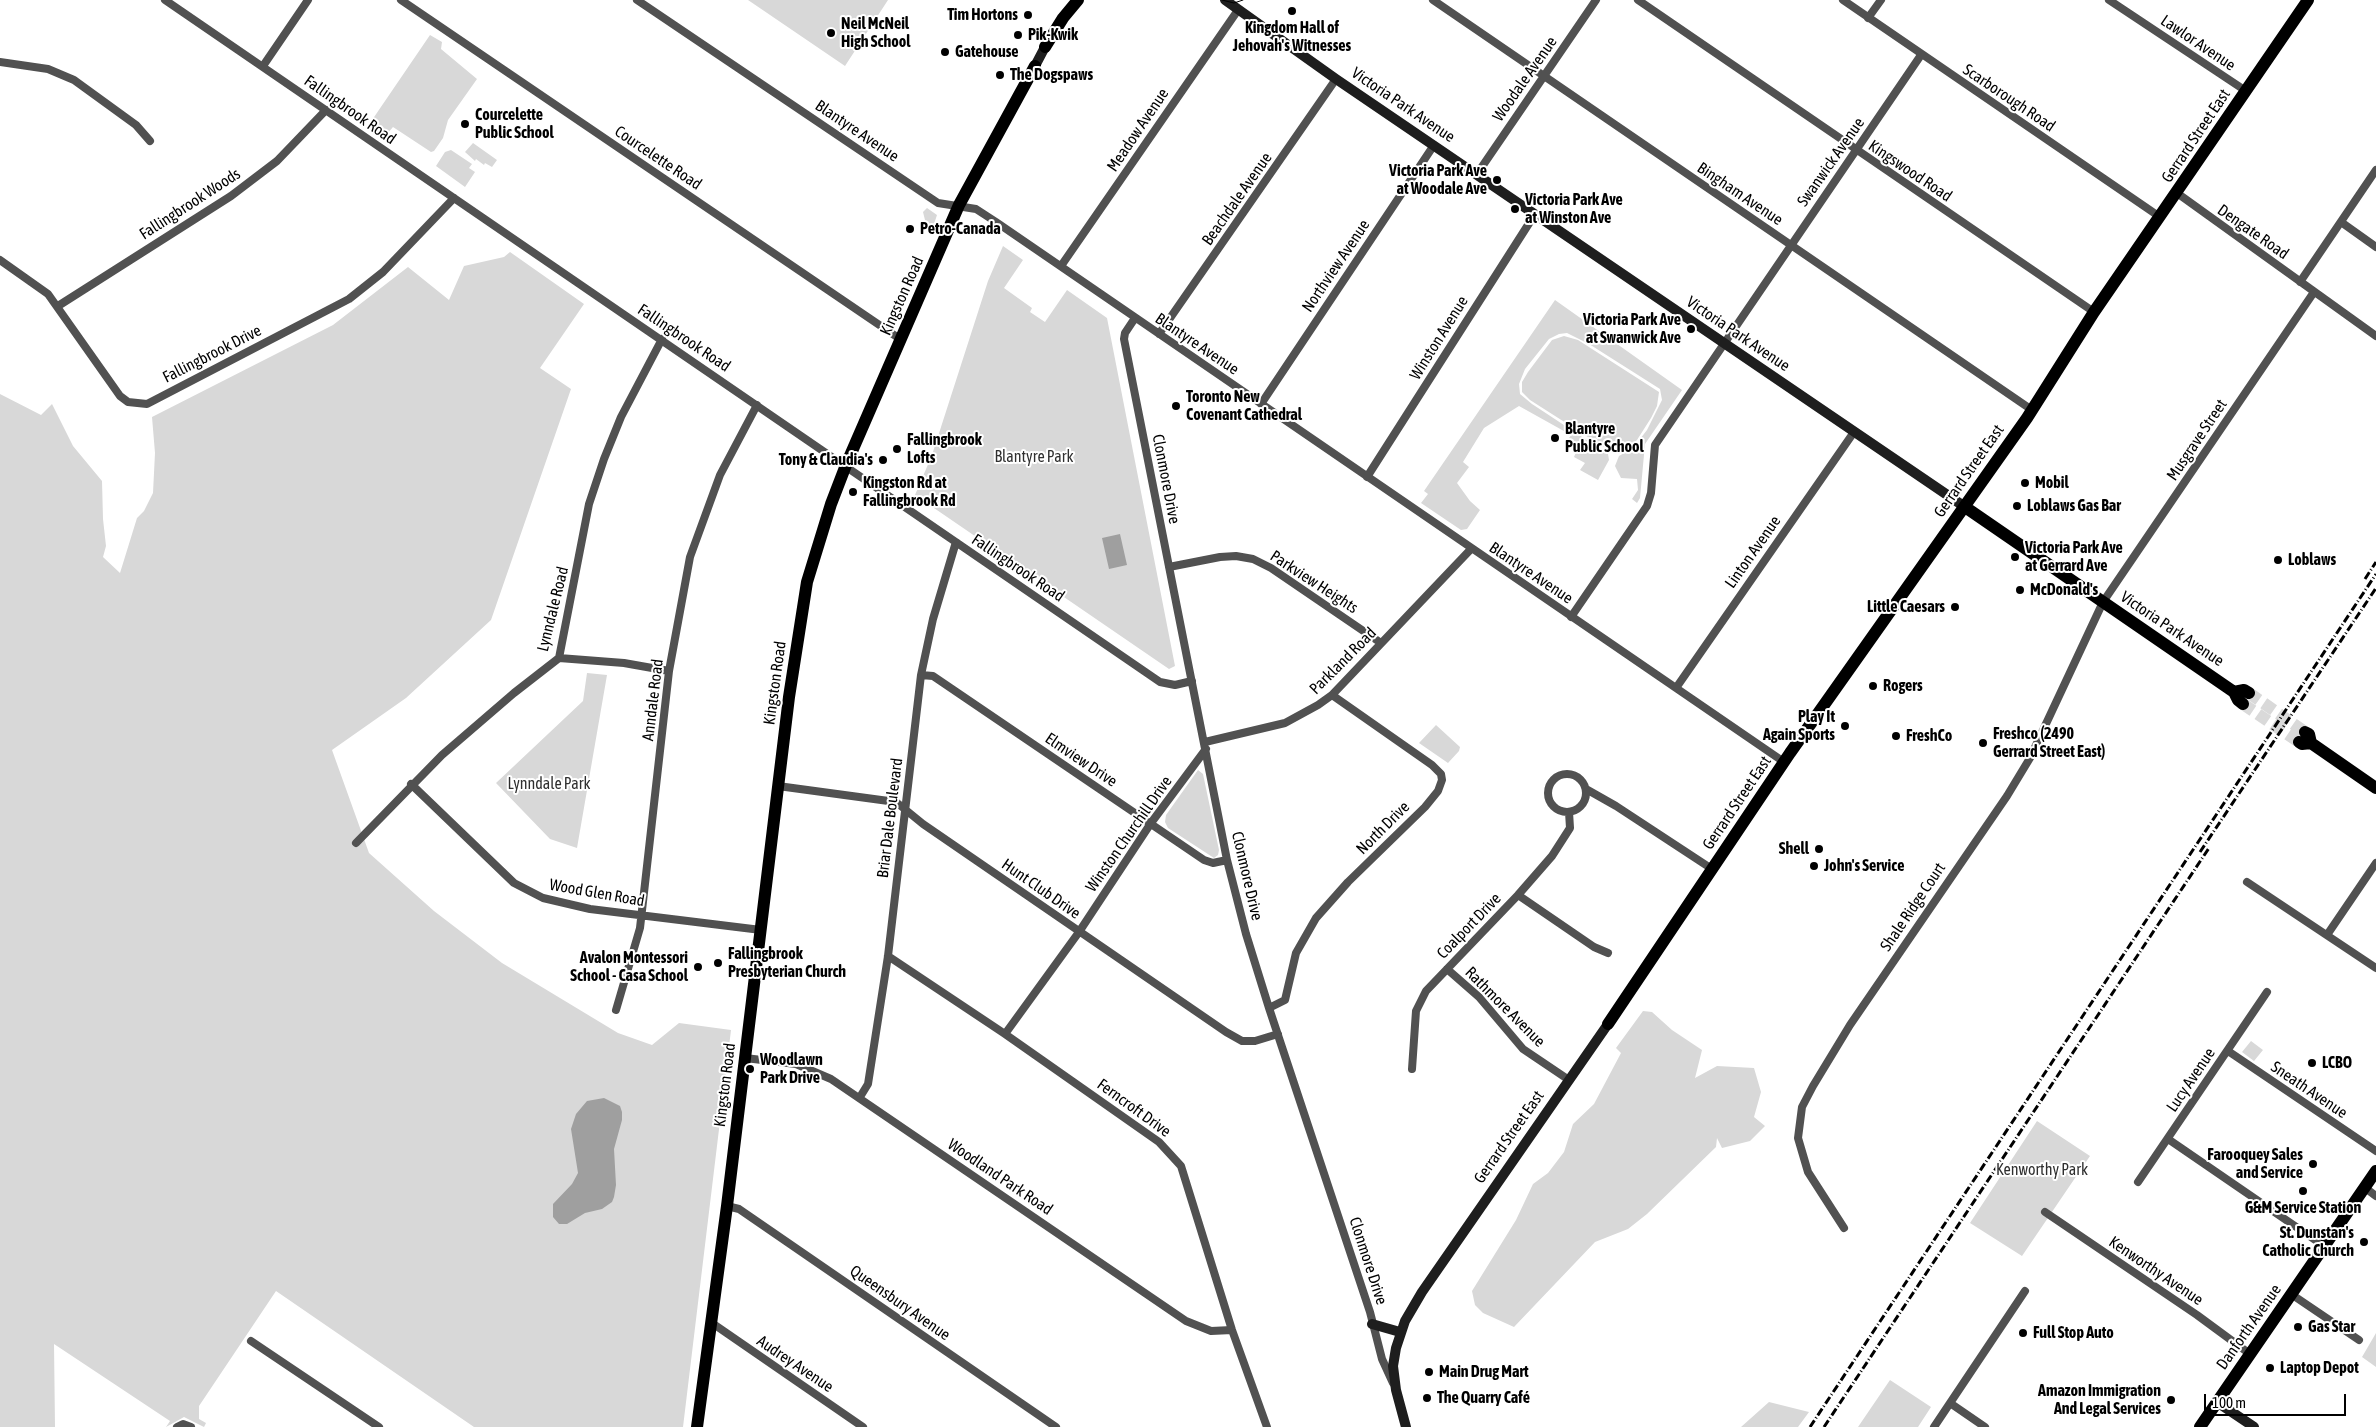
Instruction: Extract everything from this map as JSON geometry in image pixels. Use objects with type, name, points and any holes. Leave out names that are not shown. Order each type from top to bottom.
[{"type":"main road","name":"Kingston Road","points":[[1045,47],[1063,18],[1078,0]]},
{"type":"main road","name":"Gerrard Street East","points":[[1608,1024],[1784,762],[2032,410],[2094,312],[2308,0]]},
{"type":"main road","name":"Kingston Road","points":[[697,1427],[727,1206],[778,786],[807,582],[831,504],[846,465],[959,205],[1035,66]]},
{"type":"main road","name":"Victoria Park Avenue","points":[[1965,507],[2234,692],[2244,690],[2246,699]]},
{"type":"main road","points":[[2305,739],[2376,788]]},
{"type":"main road","name":"Danforth Avenue","points":[[2200,1427],[2376,1171]]},
{"type":"street","name":"Fallingbrook Road","points":[[165,0],[1160,682],[1175,685],[1192,680]]},
{"type":"street","points":[[263,66],[308,0]]},
{"type":"street","name":"Courcelette Road","points":[[401,0],[900,339]]},
{"type":"street","name":"Blantyre Avenue","points":[[637,0],[938,203],[976,209],[1784,762]]},
{"type":"street","name":"Victoria Park Avenue","points":[[1225,0],[1336,79],[1965,507]]},
{"type":"street","name":"Bingham Avenue","points":[[1433,0],[2032,410]]},
{"type":"street","name":"Woodale Avenue","points":[[1477,174],[1596,0]]},
{"type":"street","name":"Kingswood Road","points":[[1638,0],[2094,312]]},
{"type":"street","name":"Scarborough Road","points":[[1843,0],[2160,216]]},
{"type":"street","points":[[1868,18],[1881,0]]},
{"type":"street","name":"Lawlor Avenue","points":[[2109,0],[2246,91]]},
{"type":"street","name":"Meadow Avenue","points":[[1061,266],[1238,10]]},
{"type":"street","name":"Kingston Road","points":[[1035,66],[1045,47]]},
{"type":"street","name":"Swanwick Avenue","points":[[1571,617],[1645,510],[1651,493],[1654,445],[1922,55]]},
{"type":"street","points":[[0,62],[48,69],[74,80],[136,125],[150,142]]},
{"type":"street","name":"Beachdale Avenue","points":[[1159,334],[1336,79]]},
{"type":"street","name":"Fallingbrook Woods","points":[[58,306],[231,196],[277,162],[326,110]]},
{"type":"street","name":"Northview Avenue","points":[[1261,404],[1434,145]]},
{"type":"street","points":[[2300,282],[2376,170]]},
{"type":"street","name":"Dengate Road","points":[[2177,193],[2376,336]]},
{"type":"street","name":"Fallingbrook Drive","points":[[0,260],[48,294],[120,396],[128,402],[147,404],[349,299],[383,272],[454,198]]},
{"type":"street","name":"Winston Avenue","points":[[1367,477],[1535,214]]},
{"type":"street","points":[[2341,222],[2376,246]]},
{"type":"street","name":"Musgrave Street","points":[[2103,602],[2314,292]]},
{"type":"street","name":"Clonmore Drive","points":[[1135,318],[1124,339],[1227,860],[1246,934],[1269,1008],[1370,1312],[1382,1359],[1396,1390],[1406,1427]]},
{"type":"street","name":"Lynndale Road","points":[[356,844],[411,784],[514,693],[559,658],[590,504],[604,460],[625,408],[662,340]]},
{"type":"street","name":"Anndale Road","points":[[616,1010],[642,916],[669,670],[690,557],[720,475],[757,405]]},
{"type":"street","name":"Linton Avenue","points":[[1676,688],[1854,432]]},
{"type":"street","name":"Briar Dale Boulevard","points":[[860,1098],[868,1084],[888,956],[921,675],[933,619],[956,542]]},
{"type":"street","name":"Parkland Road","points":[[1205,745],[1290,721],[1332,695],[1471,549]]},
{"type":"street","name":"Parkview Heights","points":[[1169,567],[1220,557],[1236,556],[1253,560],[1272,568],[1381,643]]},
{"type":"street","name":"Shale Ridge Court","points":[[1844,1228],[1808,1172],[1798,1138],[1802,1108],[1850,1025],[2007,796],[2030,758],[2103,602]]},
{"type":"street","points":[[559,658],[624,663],[669,670]]},
{"type":"street","name":"Elmview Drive","points":[[921,675],[933,676],[1206,862],[1213,863],[1227,860]]},
{"type":"street","name":"North Drive","points":[[1269,1008],[1285,1000],[1296,953],[1316,918],[1348,882],[1424,807],[1438,791],[1442,780],[1441,774],[1432,765],[1332,695]]},
{"type":"street","name":"Winston Churchill Drive","points":[[1005,1034],[1079,932],[1205,745]]},
{"type":"street","points":[[1586,789],[1584,802],[1575,811],[1569,812],[1557,809],[1550,800],[1550,788],[1552,782],[1557,778],[1568,774],[1580,779],[1586,789],[1616,806],[1712,869]]},
{"type":"street","name":"Wood Glen Road","points":[[411,784],[514,883],[543,898],[590,909],[761,930]]},
{"type":"street","name":"Hunt Club Drive","points":[[778,786],[896,802],[923,824],[1079,932],[1242,1041],[1255,1041],[1278,1034]]},
{"type":"street","name":"Coalport Drive","points":[[1412,1069],[1416,1011],[1426,991],[1552,856],[1570,828],[1569,812]]},
{"type":"street","points":[[2327,935],[2376,863]]},
{"type":"street","points":[[2247,882],[2376,968]]},
{"type":"street","points":[[1518,894],[1594,947],[1608,953]]},
{"type":"street","name":"Ferncroft Drive","points":[[888,956],[1005,1034],[1165,1147],[1181,1166],[1232,1330],[1268,1427]]},
{"type":"street","name":"Rathmore Avenue","points":[[1447,969],[1479,997],[1523,1049],[1569,1080]]},
{"type":"street","name":"Lucy Avenue","points":[[2138,1182],[2266,992]]},
{"type":"street","name":"Gerrard Street East","points":[[1396,1390],[1394,1366],[1400,1332],[1422,1292],[1608,1024]]},
{"type":"street","name":"Sneath Avenue","points":[[2228,1051],[2376,1151]]},
{"type":"street","name":"Woodland Park Road","points":[[745,1058],[796,1064],[831,1079],[1186,1321],[1211,1331],[1232,1330]]},
{"type":"street","points":[[2168,1139],[2324,1246]]},
{"type":"street","points":[[2364,1187],[2376,1196]]},
{"type":"street","name":"Queensbury Avenue","points":[[727,1206],[739,1209],[1056,1427]]},
{"type":"street","name":"Kenworthy Avenue","points":[[2046,1212],[2197,1315],[2250,1354]]},
{"type":"street","points":[[1934,1427],[2025,1291]]},
{"type":"street","points":[[2291,1294],[2359,1340]]},
{"type":"street","name":"Audrey Avenue","points":[[712,1323],[863,1427]]},
{"type":"street","points":[[1372,1324],[1400,1332]]},
{"type":"street","points":[[251,1341],[378,1427]]},
{"type":"street","points":[[2217,1402],[2254,1427]]},
{"type":"street","points":[[1950,1403],[1985,1427]]},
{"type":"street","points":[[178,1427],[183,1424],[191,1427]]},
{"type":"green space","name":"Neil McNeil High School","points":[[748,0],[888,0],[845,66]]},
{"type":"green space","points":[[430,35],[442,42],[441,49],[477,79],[448,120],[443,138],[434,151],[431,152],[393,127],[387,134],[370,123]]},
{"type":"green space","points":[[473,143],[497,160],[492,167],[485,163],[484,165],[476,159],[475,161],[465,152]]},
{"type":"green space","points":[[451,150],[472,164],[469,168],[475,172],[465,187],[436,166],[445,152]]},
{"type":"green space","points":[[927,208],[937,215],[933,227],[926,224],[923,212]]},
{"type":"green space","name":"Blantyre Park","points":[[1003,246],[1023,260],[1004,288],[1032,308],[1030,312],[1045,322],[1067,290],[1107,318],[1175,666],[1169,669],[915,495],[932,455],[988,281]]},
{"type":"green space","points":[[510,252],[584,304],[540,368],[571,389],[491,620],[406,698],[332,750],[369,853],[434,911],[502,963],[618,1033],[652,1045],[679,1023],[731,1030],[683,1427],[474,1427],[276,1291],[199,1406],[199,1419],[206,1423],[204,1427],[184,1417],[166,1427],[170,1421],[54,1344],[55,1427],[0,1427],[0,394],[41,415],[52,404],[73,446],[102,481],[106,546],[103,557],[120,573],[137,518],[144,511],[153,493],[155,453],[152,417],[333,325],[408,267],[449,300],[464,266],[504,257]]},
{"type":"green space","points":[[1555,300],[1682,390],[1645,444],[1640,498],[1637,503],[1632,499],[1638,490],[1637,479],[1621,478],[1615,466],[1619,456],[1633,448],[1647,430],[1662,400],[1660,389],[1589,344],[1567,333],[1559,334],[1549,339],[1525,369],[1519,384],[1520,394],[1532,404],[1608,454],[1609,460],[1598,480],[1580,470],[1585,463],[1574,457],[1577,450],[1566,443],[1571,435],[1519,406],[1484,428],[1463,462],[1469,467],[1457,483],[1470,501],[1480,510],[1467,529],[1461,530],[1421,503],[1428,494],[1424,491]]},
{"type":"green space","points":[[1564,336],[1578,340],[1659,392],[1657,406],[1651,418],[1637,440],[1628,448],[1613,453],[1530,400],[1522,392],[1522,382],[1552,340]]},
{"type":"green space","name":"Lynndale Park","points":[[587,673],[607,675],[577,848],[550,839],[496,783],[583,701]]},
{"type":"green space","points":[[1436,725],[1460,747],[1459,751],[1448,763],[1419,743]]},
{"type":"green space","points":[[1198,770],[1203,774],[1219,850],[1218,855],[1214,858],[1168,828],[1165,822],[1166,815]]},
{"type":"green space","points":[[1643,1011],[1652,1012],[1672,1030],[1702,1050],[1695,1078],[1717,1066],[1754,1068],[1761,1092],[1754,1117],[1765,1126],[1750,1141],[1722,1148],[1717,1138],[1716,1147],[1647,1214],[1628,1229],[1595,1242],[1514,1327],[1483,1313],[1475,1305],[1472,1291],[1516,1220],[1533,1184],[1548,1173],[1564,1152],[1573,1124],[1594,1104],[1621,1053],[1616,1048]]},
{"type":"green space","points":[[2251,1041],[2263,1050],[2254,1061],[2242,1052]]},
{"type":"green space","name":"Kenworthy Park","points":[[2037,1121],[2090,1156],[2022,1256],[1970,1223]]},
{"type":"green space","points":[[2376,1333],[2376,1367],[2362,1357]]},
{"type":"green space","points":[[1890,1380],[1931,1407],[1918,1427],[1858,1427]]},
{"type":"green space","points":[[1769,1402],[1809,1412],[1798,1427],[1741,1427]]},
{"type":"shaded area","points":[[1120,534],[1127,565],[1109,569],[1102,538]]},
{"type":"shaded area","points":[[604,1098],[620,1106],[622,1112],[622,1120],[614,1149],[616,1185],[614,1197],[612,1202],[602,1209],[585,1213],[567,1224],[559,1224],[553,1217],[553,1204],[572,1184],[578,1173],[571,1129],[576,1114],[587,1101]]},
{"type":"tunnel","points":[[2249,693],[2305,732]]},
{"type":"tunnel","points":[[2243,704],[2299,742]]},
{"type":"tram line","points":[[1222,0],[1234,3],[1243,0]]},
{"type":"railway","points":[[2365,579],[2376,562]]},
{"type":"railway","points":[[1810,1427],[2376,574]]},
{"type":"railway","points":[[2200,852],[2376,588]]},
{"type":"railway","points":[[1824,1427],[2209,848]]},
{"type":"place","name":"Kingdom Hall of Jehovah's Witnesses","points":[[1292,11]]},
{"type":"place","name":"Tim Hortons","points":[[1028,15]]},
{"type":"place","name":"Neil McNeil High School","points":[[831,33]]},
{"type":"place","name":"Pik-Kwik","points":[[1018,35]]},
{"type":"place","name":"Gatehouse","points":[[945,52]]},
{"type":"place","name":"The Dogspaws","points":[[1000,75]]},
{"type":"place","name":"Courcelette Public School","points":[[465,124]]},
{"type":"place","name":"Victoria Park Ave at Woodale Ave","points":[[1497,180]]},
{"type":"place","name":"Victoria Park Ave at Winston Ave","points":[[1515,209]]},
{"type":"place","name":"Petro-Canada","points":[[910,229]]},
{"type":"place","name":"Victoria Park Ave at Swanwick Ave","points":[[1691,329]]},
{"type":"place","name":"Toronto New Covenant Cathedral","points":[[1176,406]]},
{"type":"place","name":"Blantyre Public School","points":[[1555,438]]},
{"type":"place","name":"Fallingbrook Lofts","points":[[897,449]]},
{"type":"place","name":"Tony & Claudia's","points":[[883,460]]},
{"type":"place","name":"Mobil","points":[[2025,483]]},
{"type":"place","name":"Kingston Rd at Fallingbrook Rd","points":[[853,492]]},
{"type":"place","name":"Loblaws Gas Bar","points":[[2017,506]]},
{"type":"place","name":"Victoria Park Ave at Gerrard Ave","points":[[2015,557]]},
{"type":"place","name":"Loblaws","points":[[2278,560]]},
{"type":"place","name":"McDonald's","points":[[2020,590]]},
{"type":"place","name":"Little Caesars","points":[[1955,607]]},
{"type":"place","name":"Rogers","points":[[1873,686]]},
{"type":"place","name":"Play It Again Sports","points":[[1845,726]]},
{"type":"place","name":"FreshCo","points":[[1896,736]]},
{"type":"place","name":"Freshco (2490 Gerrard Street East)","points":[[1983,743]]},
{"type":"place","name":"Shell","points":[[1819,849]]},
{"type":"place","name":"John's Service","points":[[1814,866]]},
{"type":"place","name":"Fallingbrook Presbyterian Church","points":[[718,963]]},
{"type":"place","name":"Avalon Montessori School - Casa School","points":[[698,967]]},
{"type":"place","name":"LCBO","points":[[2312,1063]]},
{"type":"place","name":"Woodlawn Park Drive","points":[[750,1069]]},
{"type":"place","name":"Farooquey Sales and Service","points":[[2313,1164]]},
{"type":"place","name":"G&M Service Station","points":[[2303,1191]]},
{"type":"place","name":"St. Dunstan's Catholic Church","points":[[2364,1242]]},
{"type":"place","name":"Gas Star","points":[[2298,1327]]},
{"type":"place","name":"Full Stop Auto","points":[[2023,1333]]},
{"type":"place","name":"Laptop Depot","points":[[2270,1368]]},
{"type":"place","name":"Main Drug Mart","points":[[1429,1372]]},
{"type":"place","name":"The Quarry Café","points":[[1427,1398]]},
{"type":"place","name":"Amazon Immigration And Legal Services","points":[[2171,1400]]}]
